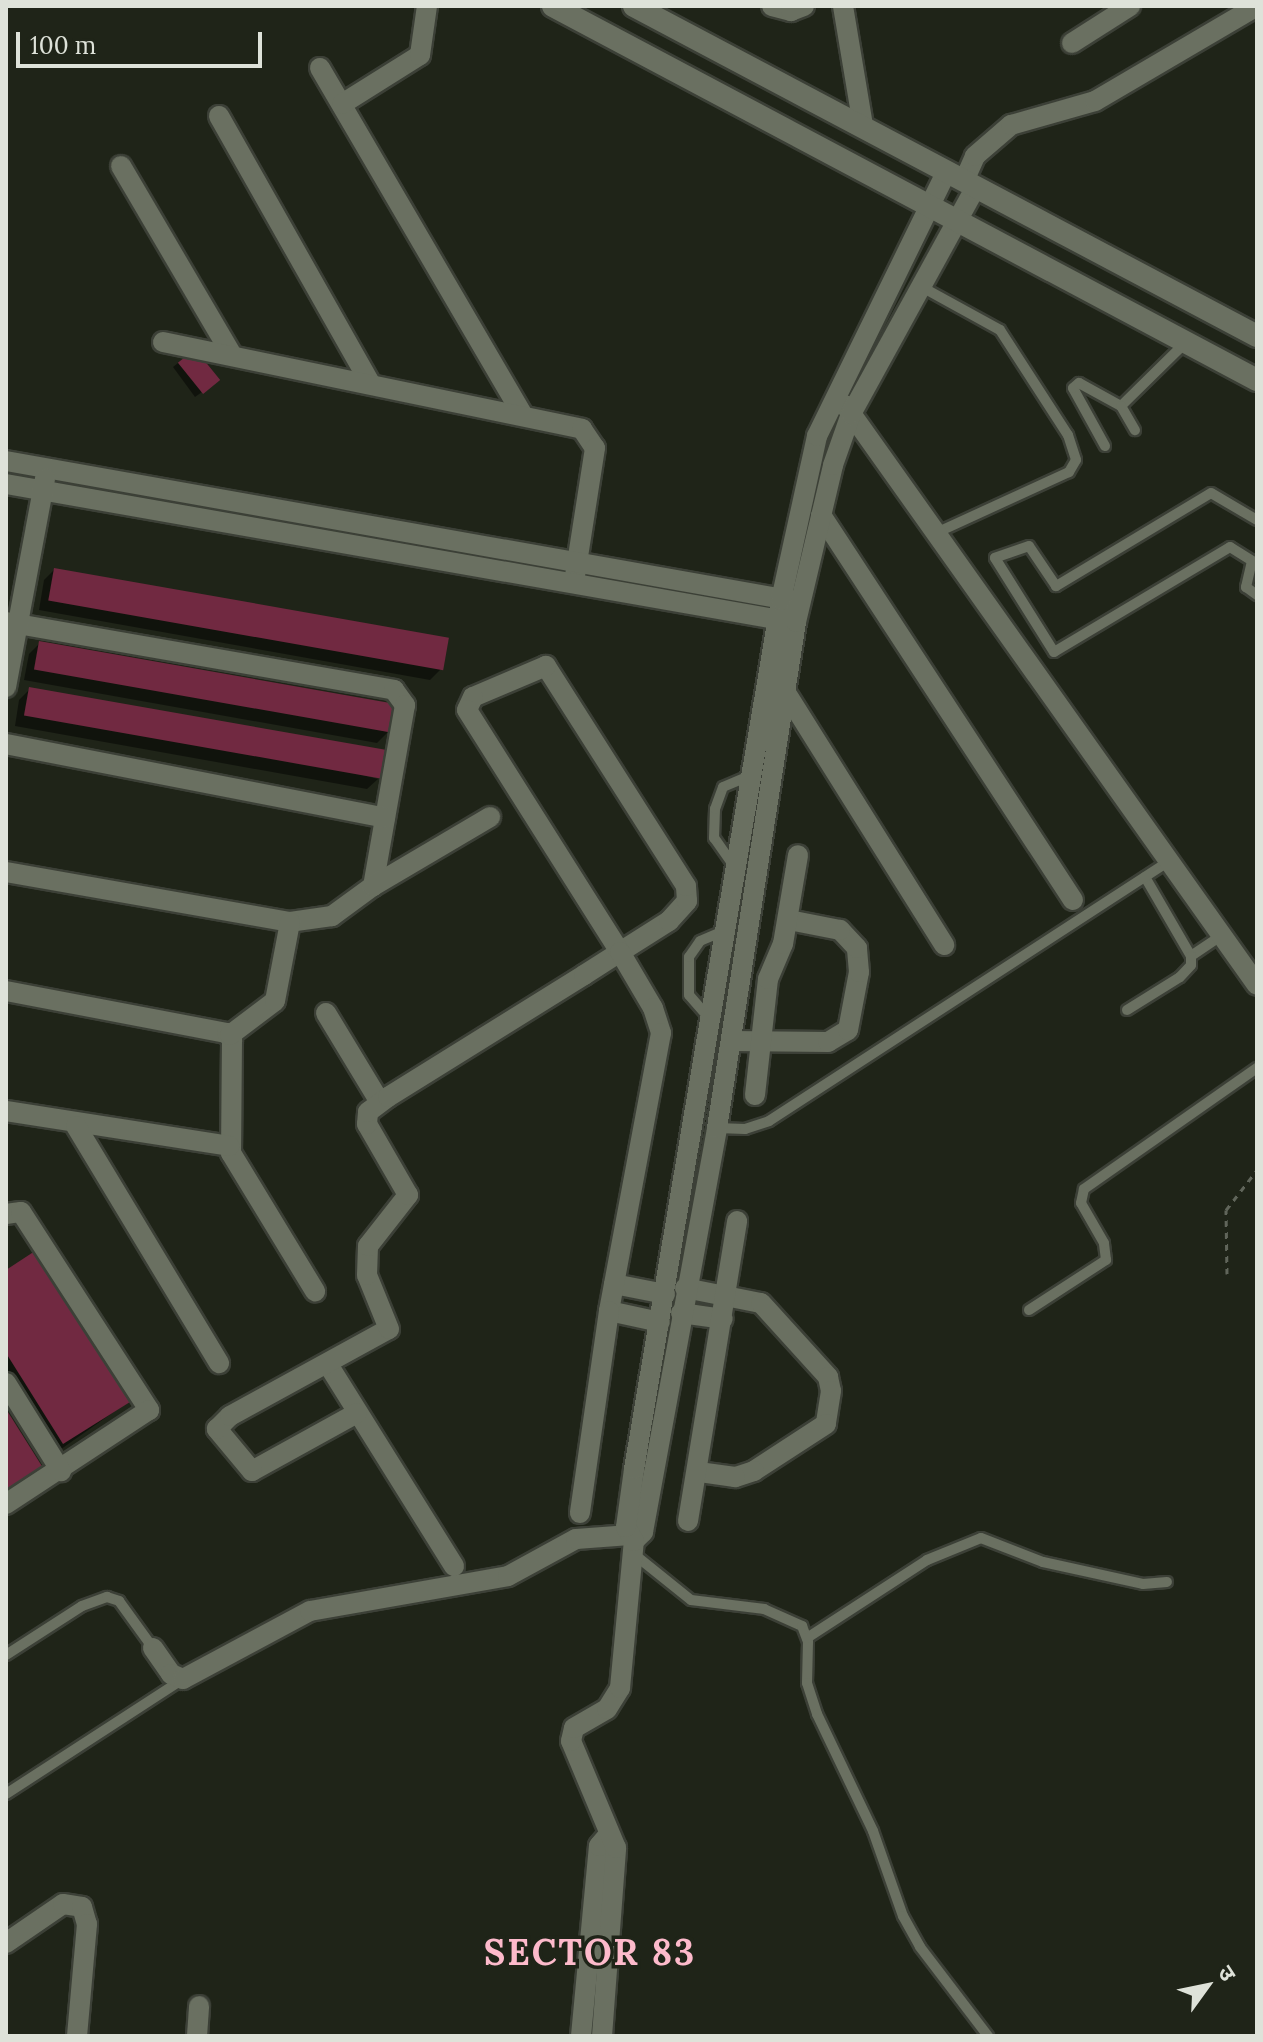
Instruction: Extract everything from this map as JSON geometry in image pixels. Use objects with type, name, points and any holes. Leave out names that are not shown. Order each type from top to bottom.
[{"type":"street","points":[[342,104],[420,55],[427,6]]},
{"type":"street","points":[[553,6],[954,223],[1257,380]]},
{"type":"street","points":[[634,6],[1257,336]]},
{"type":"street","points":[[772,6],[791,11],[804,6]]},
{"type":"street","points":[[843,6],[863,126]]},
{"type":"street","points":[[1072,43],[1130,6]]},
{"type":"street","points":[[633,1543],[643,1532],[685,1288],[717,1128],[788,696],[789,611],[851,414],[954,223],[963,180],[975,156],[1011,125],[1095,101],[1257,6]]},
{"type":"street","points":[[320,68],[522,413]]},
{"type":"street","points":[[219,116],[370,383]]},
{"type":"street","points":[[121,166],[230,352]]},
{"type":"street","points":[[602,2036],[616,1848],[601,1803],[571,1741],[577,1725],[607,1709],[619,1693],[633,1543],[626,1527],[634,1469],[751,775],[789,611],[811,456],[927,208],[963,180]]},
{"type":"street","points":[[163,342],[230,352],[578,427],[593,443],[576,573]]},
{"type":"street","points":[[838,394],[1257,985]]},
{"type":"street","points":[[6,461],[576,573],[789,611]]},
{"type":"street","points":[[6,687],[12,623],[47,468]]},
{"type":"street","points":[[6,484],[576,573]]},
{"type":"street","points":[[821,515],[1073,900]]},
{"type":"street","points":[[12,623],[399,693],[405,705],[373,886]]},
{"type":"street","points":[[357,1413],[252,1471],[218,1432],[230,1416],[381,1337],[390,1325],[367,1275],[368,1246],[379,1226],[408,1199],[367,1124],[368,1112],[620,952],[683,908],[686,886],[559,681],[542,666],[473,697],[467,710],[620,952],[653,1008],[661,1048],[609,1311],[580,1513]]},
{"type":"street","points":[[788,696],[944,945]]},
{"type":"street","points":[[6,744],[385,818]]},
{"type":"street","points":[[6,872],[290,922],[332,916],[373,886],[490,817]]},
{"type":"street","points":[[755,1095],[768,979],[789,920],[798,855]]},
{"type":"street","points":[[731,1041],[828,1042],[844,1035],[853,1017],[860,957],[852,939],[840,930],[789,920]]},
{"type":"street","points":[[230,1035],[275,1001],[290,922]]},
{"type":"street","points":[[6,991],[220,1029],[230,1035]]},
{"type":"street","points":[[326,1013],[380,1102]]},
{"type":"street","points":[[230,1035],[229,1146],[315,1291]]},
{"type":"street","points":[[6,1111],[76,1126],[229,1146]]},
{"type":"street","points":[[691,1121],[717,1128]]},
{"type":"street","points":[[76,1126],[219,1363]]},
{"type":"street","points":[[6,1214],[21,1212],[149,1407],[149,1413],[6,1504]]},
{"type":"street","points":[[688,1521],[737,1221]]},
{"type":"street","points":[[614,1284],[665,1294]]},
{"type":"street","points":[[685,1288],[727,1293],[761,1303],[780,1319],[828,1377],[826,1424],[744,1476],[698,1472]]},
{"type":"street","points":[[609,1311],[660,1322]]},
{"type":"street","points":[[681,1313],[723,1319]]},
{"type":"street","points":[[329,1366],[454,1566]]},
{"type":"street","points":[[6,1383],[61,1471]]},
{"type":"street","points":[[153,1648],[171,1674],[183,1679],[310,1611],[508,1576],[576,1539],[633,1543]]},
{"type":"street","points":[[581,2036],[599,1846],[609,1834]]},
{"type":"street","points":[[6,1943],[63,1904],[82,1907],[87,1924],[77,2036]]},
{"type":"street","points":[[197,2036],[199,2006]]},
{"type":"lane","points":[[918,285],[1000,330],[1061,423],[1076,460],[1069,472],[938,532]]},
{"type":"lane","points":[[1121,406],[1186,343]]},
{"type":"lane","points":[[1105,446],[1073,388],[1079,383],[1121,406],[1135,430]]},
{"type":"lane","points":[[1257,520],[1211,493],[1056,586],[1029,546],[995,558],[1054,652],[1230,547],[1252,561],[1246,587],[1257,595]]},
{"type":"lane","points":[[736,869],[714,838],[715,809],[723,787],[751,775]]},
{"type":"lane","points":[[717,1128],[745,1129],[769,1121],[1170,861]]},
{"type":"lane","points":[[1127,1010],[1180,977],[1191,965],[1191,956],[1145,877]]},
{"type":"lane","points":[[711,1019],[689,995],[689,957],[700,941],[726,930]]},
{"type":"lane","points":[[1191,956],[1222,935]]},
{"type":"lane","points":[[1029,1310],[1106,1260],[1104,1243],[1081,1203],[1084,1189],[1257,1068]]},
{"type":"lane","points":[[807,1638],[927,1560],[979,1539],[1043,1562],[1143,1584],[1167,1582]]},
{"type":"lane","points":[[633,1543],[683,1596],[705,1604],[782,1614],[802,1626],[807,1638],[805,1668],[813,1703],[873,1831],[903,1916],[920,1947],[988,2036]]},
{"type":"lane","points":[[6,1655],[82,1606],[107,1597],[119,1601],[153,1648]]},
{"type":"lane","points":[[6,1794],[183,1679]]},
{"type":"path","points":[[1227,1274],[1226,1210],[1257,1170]]},
{"type":"building","points":[[195,349],[220,380],[203,394],[178,363]]},
{"type":"building","points":[[54,568],[449,638],[443,670],[48,600]]},
{"type":"building","points":[[39,641],[395,704],[389,732],[34,670]]},
{"type":"building","points":[[29,687],[386,750],[380,778],[24,716]]},
{"type":"building","points":[[35,1251],[130,1402],[63,1444],[6,1353],[6,1270]]},
{"type":"building","points":[[6,1409],[45,1471],[6,1496]]},
{"type":"district","name":"SECTOR 83","points":[[590,1953]]}]
